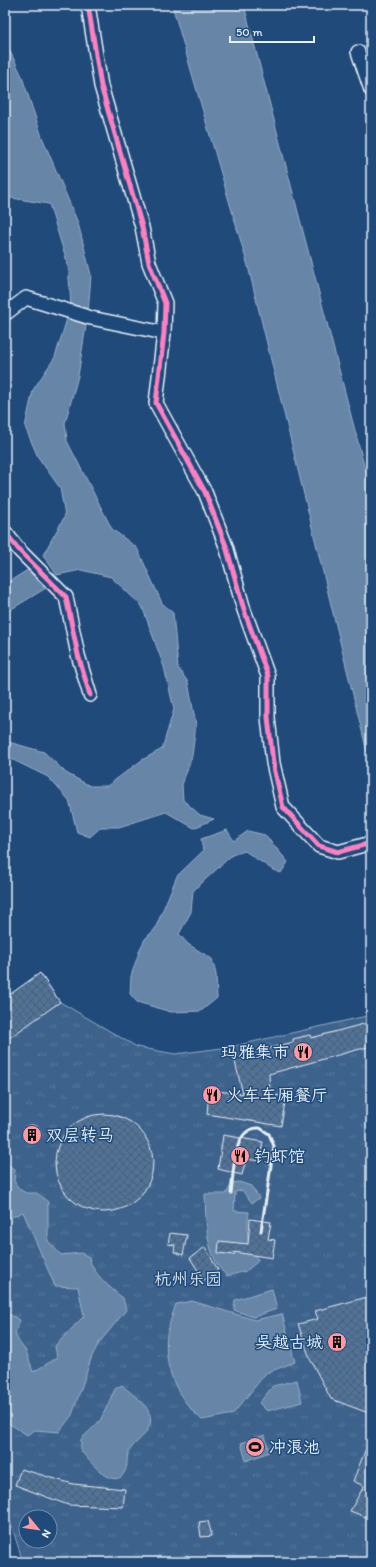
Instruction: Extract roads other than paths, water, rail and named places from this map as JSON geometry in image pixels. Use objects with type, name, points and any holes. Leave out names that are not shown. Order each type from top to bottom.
[{"type":"street","points":[[88,5],[100,86],[142,227],[149,263],[165,302],[164,333],[156,403],[205,492],[226,546],[244,610],[268,676],[268,717],[272,755],[283,807],[319,846],[338,852],[371,843]]},
{"type":"street","points":[[358,52],[371,90]]},
{"type":"street","points":[[5,314],[26,298],[91,318],[164,333]]},
{"type":"street","points":[[5,532],[20,551],[66,597],[78,655],[90,695]]},
{"type":"railway","points":[[231,1193],[234,1163],[239,1142],[244,1134],[251,1129],[260,1128],[269,1134],[274,1146],[261,1231]]},
{"type":"place","name":"玛雅集市","points":[[303,1052]]},
{"type":"place","name":"火车车厢餐厅","points":[[212,1095]]},
{"type":"place","name":"双层转马","points":[[32,1135]]},
{"type":"place","name":"钓虾馆","points":[[240,1156]]},
{"type":"place","name":"吴越古城","points":[[337,1342]]},
{"type":"place","name":"冲浪池","points":[[255,1447]]},
{"type":"park label","name":"杭州乐园","points":[[188,1279]]}]
